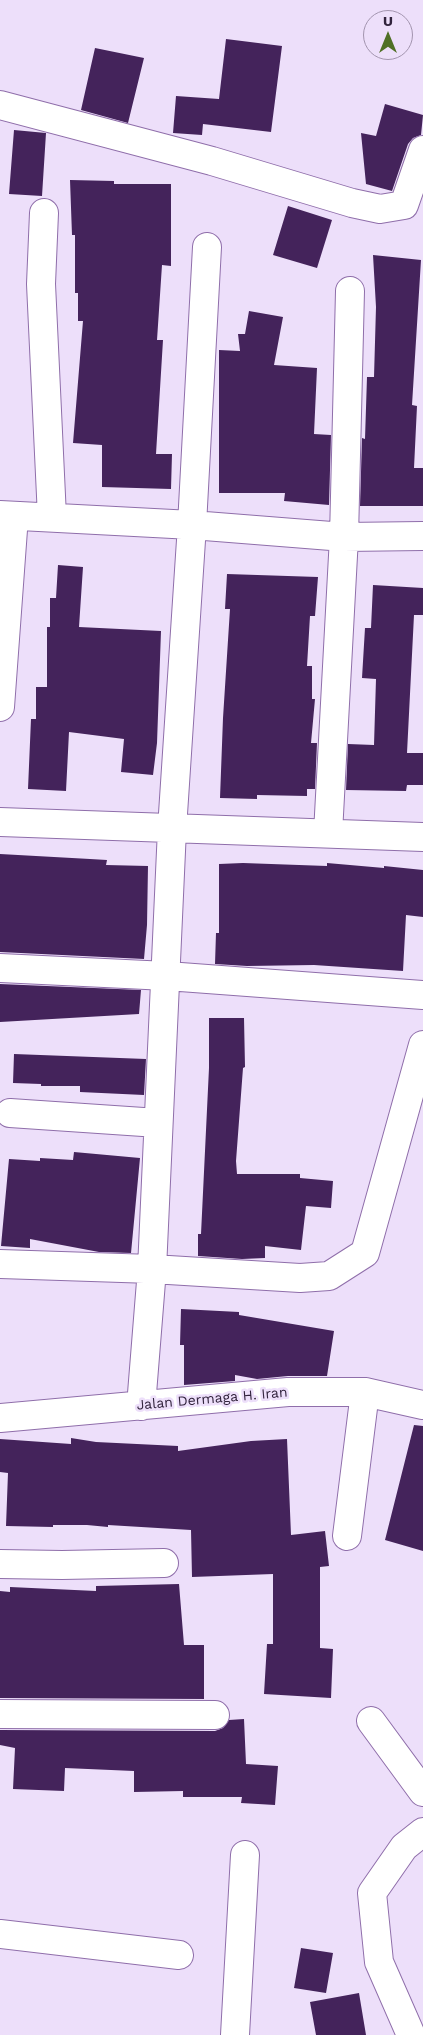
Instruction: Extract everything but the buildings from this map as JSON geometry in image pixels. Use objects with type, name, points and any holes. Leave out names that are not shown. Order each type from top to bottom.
[{"type":"street","points":[[0,105],[203,158],[352,203],[380,209],[404,205],[423,150]]},
{"type":"street","points":[[44,213],[42,284],[52,517]]},
{"type":"street","points":[[141,1406],[152,1269],[172,829],[192,525],[207,247]]},
{"type":"street","points":[[328,833],[344,537],[350,291]]},
{"type":"street","points":[[0,707],[7,515],[192,525],[344,537],[423,536]]},
{"type":"street","points":[[0,822],[423,837]]},
{"type":"street","points":[[0,968],[166,976],[423,995]]},
{"type":"street","points":[[0,1264],[152,1269],[300,1278],[330,1276],[365,1253],[423,1045]]},
{"type":"street","points":[[10,1113],[158,1123]]},
{"type":"street","name":"Jalan Dermaga H. Iran","points":[[0,1418],[288,1392],[365,1392],[423,1406]]},
{"type":"street","points":[[347,1536],[365,1392]]},
{"type":"street","points":[[0,1564],[164,1563]]},
{"type":"street","points":[[0,1714],[215,1715]]},
{"type":"street","points":[[371,1721],[423,1792]]},
{"type":"street","points":[[411,2035],[379,1962],[372,1893],[404,1847],[423,1832]]},
{"type":"street","points":[[235,2035],[244,1855]]},
{"type":"street","points":[[0,1934],[179,1955]]}]
